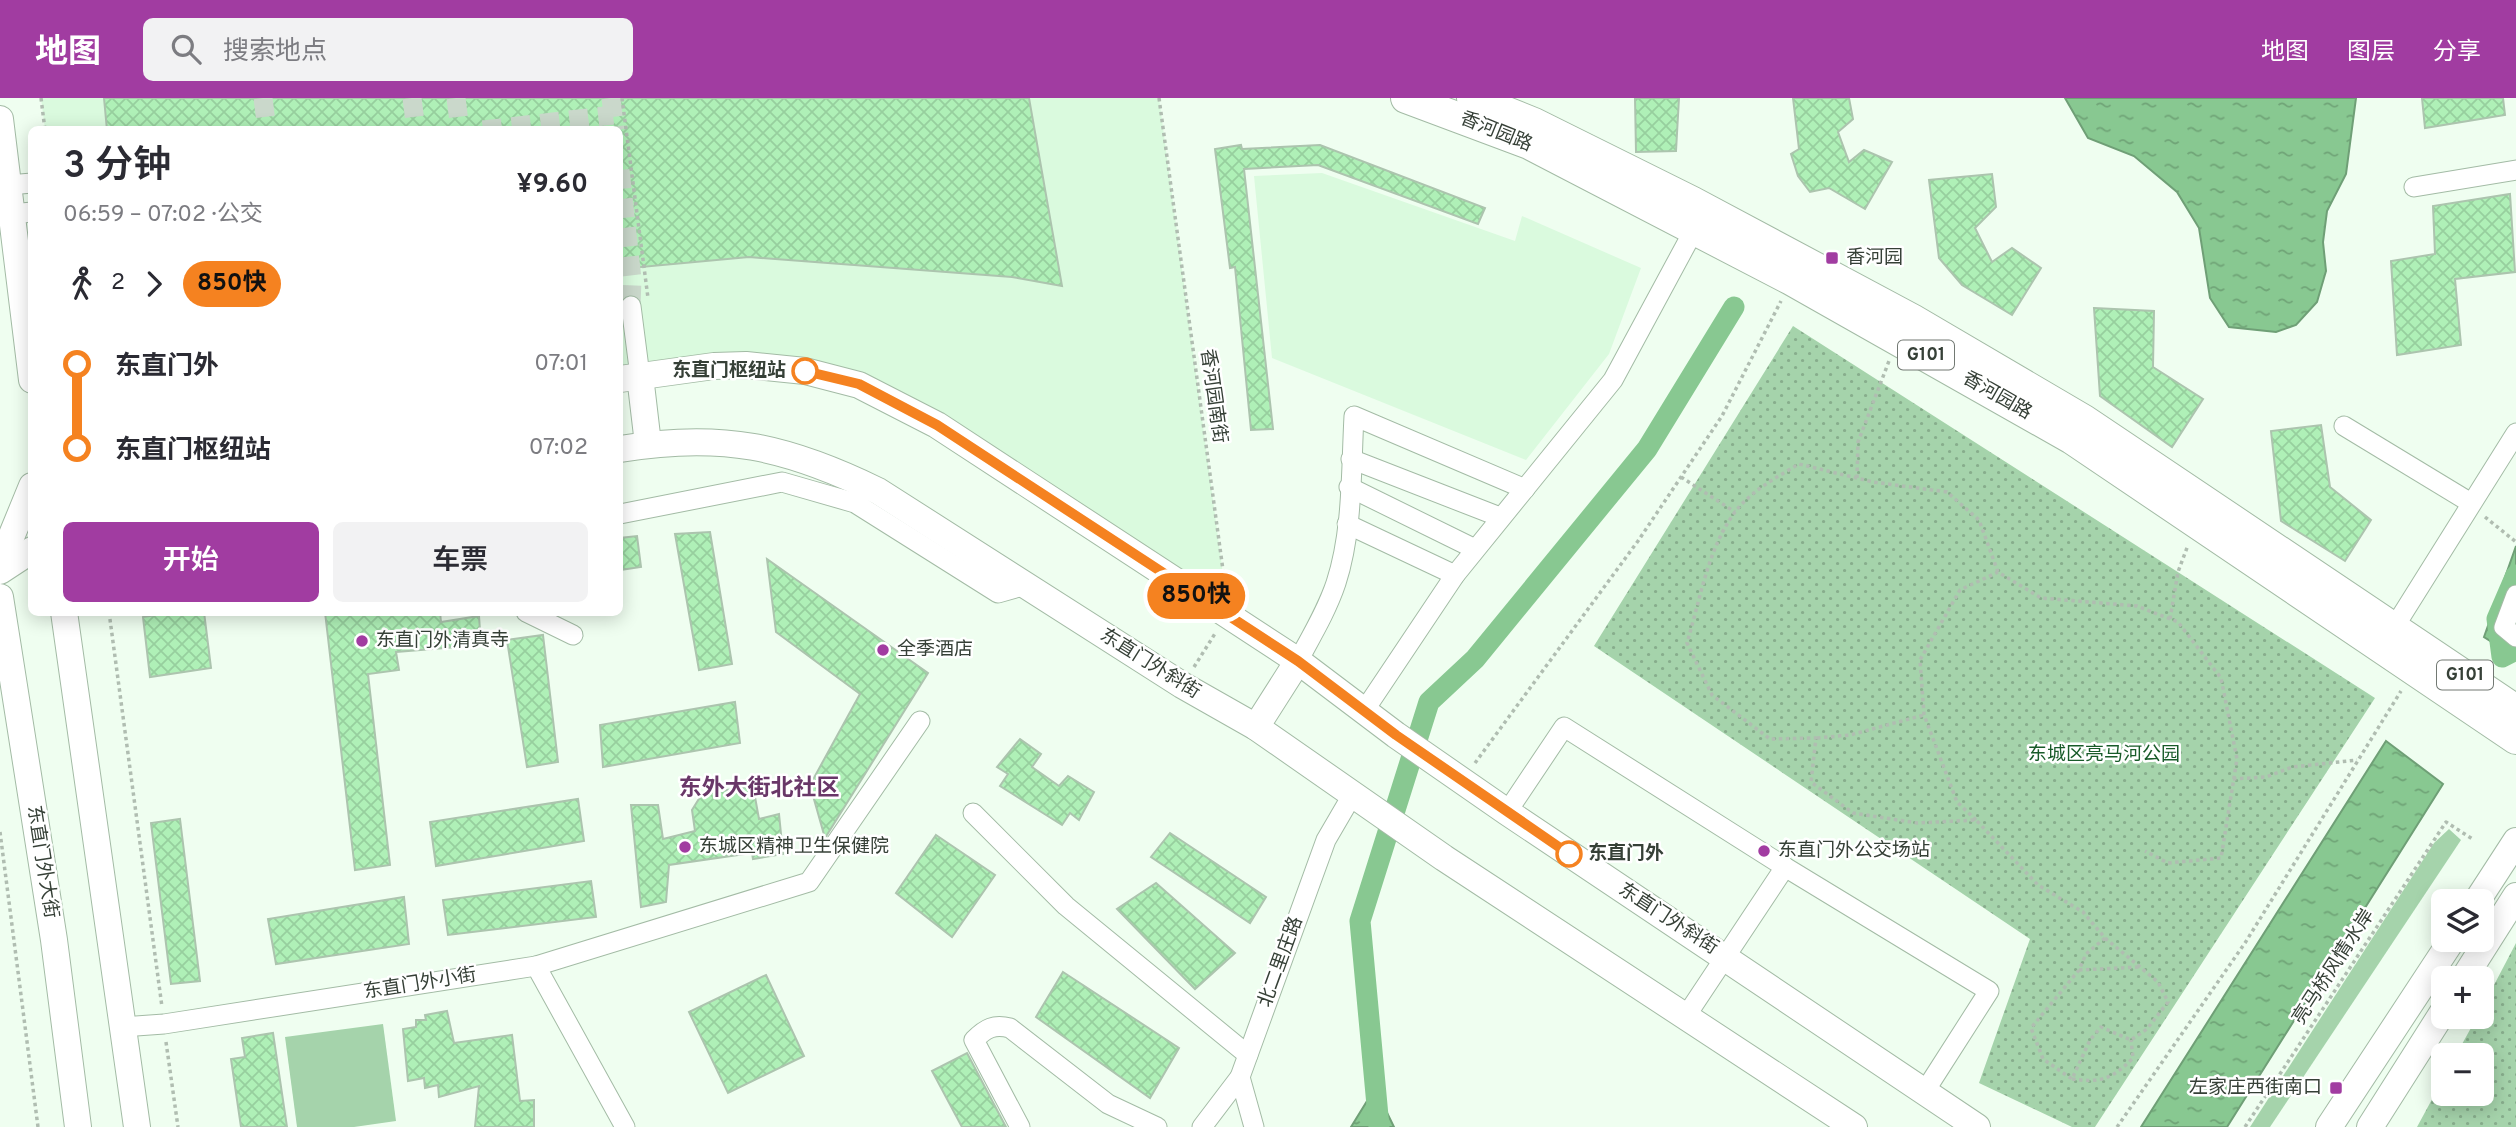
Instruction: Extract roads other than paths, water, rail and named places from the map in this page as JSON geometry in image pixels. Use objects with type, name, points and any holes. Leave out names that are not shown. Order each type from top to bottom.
[{"type":"highway","name":"香河园路","points":[[1406,98],[1528,144],[1791,280],[2072,439],[2413,672],[2516,739]]},
{"type":"highway","name":"香河园路","points":[[1472,98],[1534,123],[1693,202],[1912,319],[2084,420],[2405,632],[2516,710]]},
{"type":"main road","points":[[0,119],[20,184],[28,313]]},
{"type":"main road","name":"东直门外斜街","points":[[630,377],[746,365],[805,371],[859,384],[937,425],[1298,661],[1396,735],[1507,812],[1977,1127]]},
{"type":"main road","points":[[630,377],[648,444]]},
{"type":"main road","name":"东直门外斜街","points":[[623,448],[709,440],[762,446],[831,468],[878,491],[1182,685],[1256,727],[1354,792],[1444,858],[1854,1127]]},
{"type":"main road","points":[[0,564],[28,496]]},
{"type":"main road","points":[[0,571],[28,553]]},
{"type":"main road","name":"东直门外大街","points":[[0,597],[54,940],[78,1127]]},
{"type":"main road","points":[[65,616],[137,1127]]},
{"type":"main road","points":[[1256,727],[1298,661]]},
{"type":"main road","points":[[2485,889],[2516,841]]},
{"type":"main road","points":[[2472,966],[2516,897]]},
{"type":"main road","points":[[2329,1127],[2444,952]]},
{"type":"main road","points":[[2370,1127],[2432,1029]]},
{"type":"street","points":[[2414,187],[2516,170]]},
{"type":"street","points":[[1364,711],[1455,575],[1613,380],[1694,230]]},
{"type":"street","points":[[630,377],[640,305]]},
{"type":"street","points":[[1298,661],[1329,602],[1337,579],[1347,524],[1354,416],[1525,489]]},
{"type":"street","points":[[2344,426],[2471,503]]},
{"type":"street","points":[[2405,632],[2471,503],[2516,433]]},
{"type":"street","points":[[1351,459],[1500,517]]},
{"type":"street","points":[[623,513],[782,482],[855,503],[998,593],[1026,585]]},
{"type":"street","points":[[1349,488],[1475,549]]},
{"type":"street","points":[[1347,524],[1455,575]]},
{"type":"street","points":[[2516,594],[2504,627],[2516,637]]},
{"type":"street","points":[[534,616],[573,635]]},
{"type":"street","name":"东直门外小街","points":[[122,1027],[164,1024],[536,967],[808,882],[920,721]]},
{"type":"street","points":[[1507,812],[1564,727],[1785,867],[1989,991],[1925,1091]]},
{"type":"street","name":"北二里庄路","points":[[1202,1127],[1240,1077],[1325,840],[1354,792]]},
{"type":"street","points":[[973,813],[1066,906],[1248,1055]]},
{"type":"street","points":[[1686,1016],[1785,867]]},
{"type":"street","points":[[536,967],[625,1127]]},
{"type":"street","points":[[1020,1127],[974,1040],[984,1030],[997,1025],[1010,1028],[1108,1104],[1124,1121],[1157,1127]]},
{"type":"street","points":[[1240,1077],[1254,1127]]},
{"type":"water","points":[[2065,98],[2356,98],[2346,174],[2327,211],[2323,242],[2326,271],[2317,302],[2296,325],[2276,332],[2229,327],[2210,298],[2199,228],[2177,192],[2134,156],[2088,138]]},
{"type":"water","points":[[2516,546],[2516,595],[2504,627],[2516,637],[2516,657],[2484,637]]},
{"type":"water","points":[[2386,741],[2443,784],[2227,1127],[2141,1127]]},
{"type":"water","points":[[1375,1088],[1394,1127],[1351,1127]]},
{"type":"waterway","points":[[1379,1127],[1360,921],[1429,702],[1475,659],[1647,449],[1734,307]]},
{"type":"waterway","points":[[2516,575],[2497,619],[2502,657],[2516,650]]},
{"type":"tunnel","points":[[263,98],[266,126]]},
{"type":"tunnel","points":[[412,98],[416,126]]},
{"type":"tunnel","points":[[456,98],[460,126]]},
{"type":"tunnel","points":[[611,98],[614,126]]},
{"type":"tunnel","points":[[518,126],[613,115]]},
{"type":"tunnel","points":[[623,197],[632,279],[631,306]]},
{"type":"place","name":"香河园","points":[[1832,258]]},
{"type":"place","name":"东直门枢纽站","points":[[805,371]]},
{"type":"place","name":"东直门外清真寺","points":[[362,641]]},
{"type":"place","name":"全季酒店","points":[[883,650]]},
{"type":"place","name":"东城区精神卫生保健院","points":[[685,847]]},
{"type":"place","name":"东直门外公交场站","points":[[1764,851]]},
{"type":"place","name":"东直门外","points":[[1569,854]]},
{"type":"place","name":"左家庄西街南口","points":[[2336,1088]]},
{"type":"district","name":"东外大街北社区","points":[[759,789]]},
{"type":"park label","name":"东城区亮马河公园","points":[[2104,755]]}]
